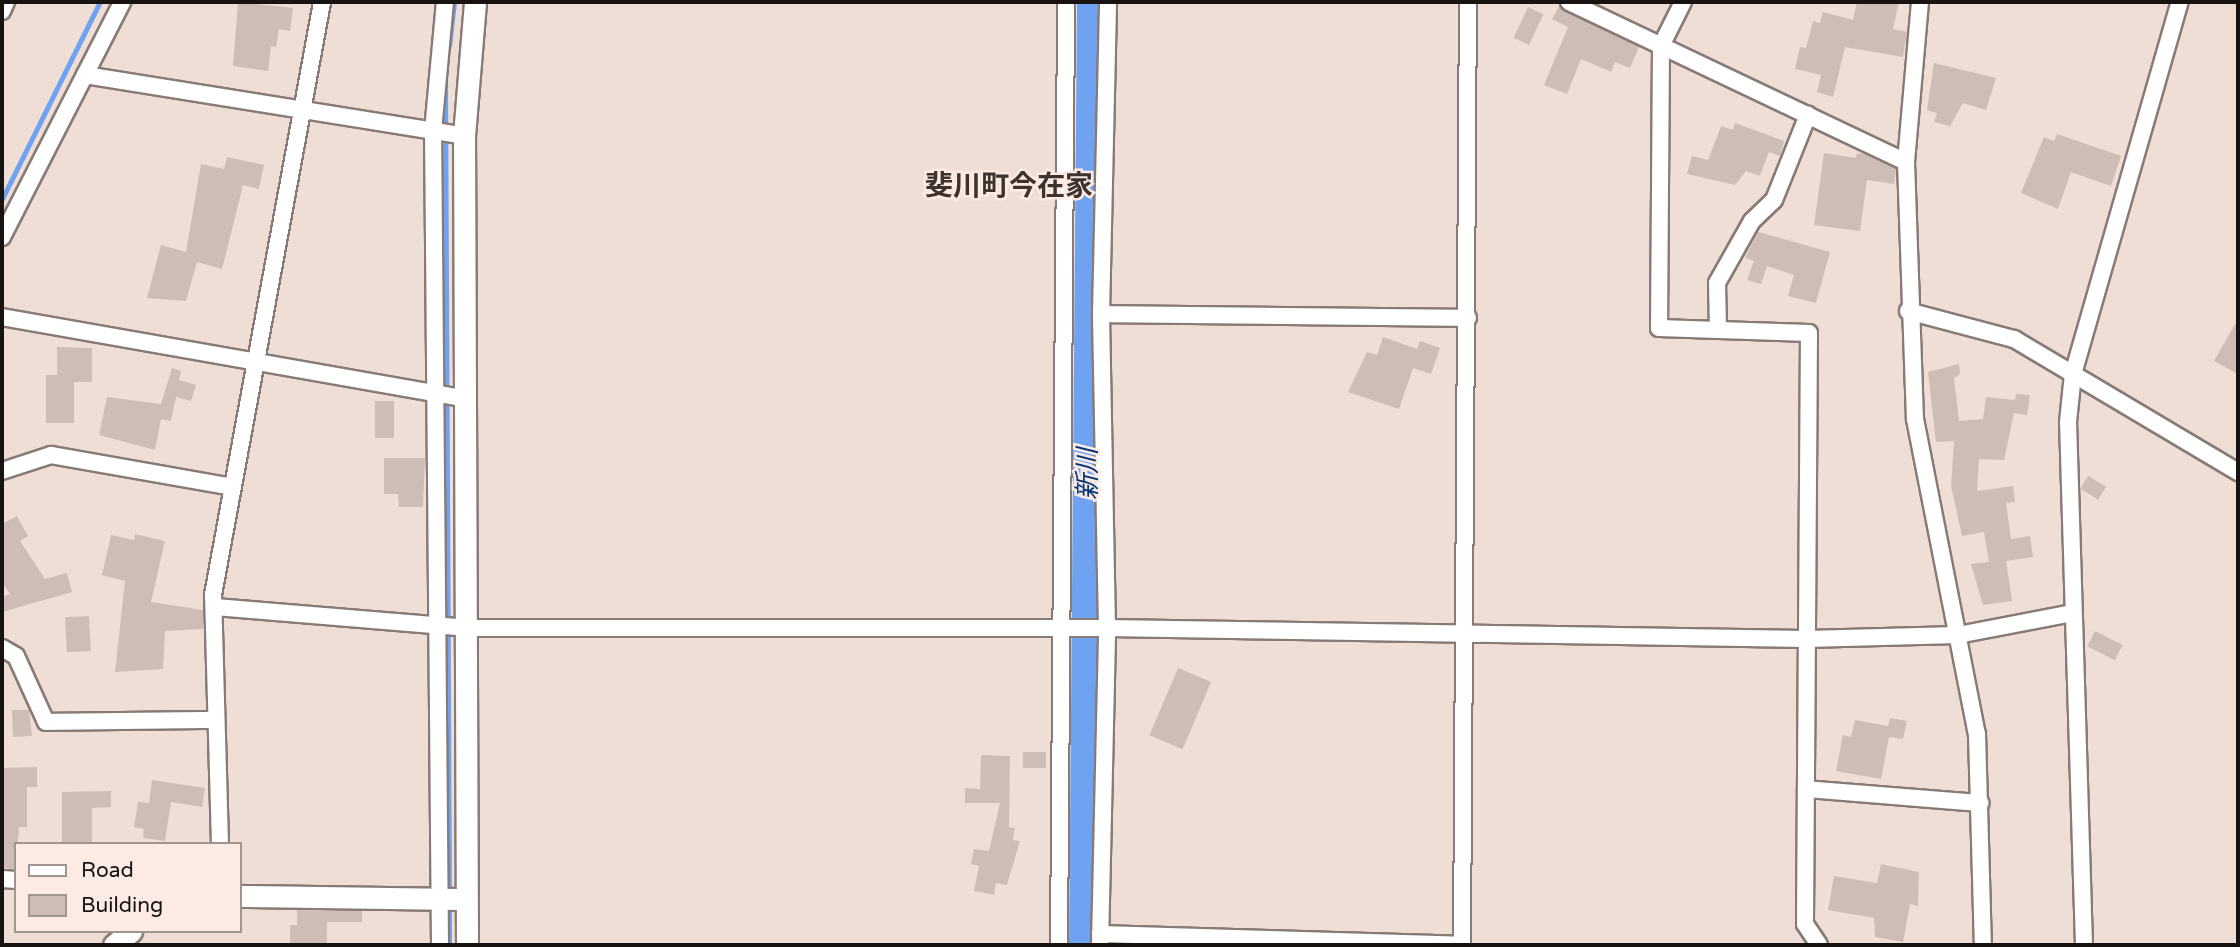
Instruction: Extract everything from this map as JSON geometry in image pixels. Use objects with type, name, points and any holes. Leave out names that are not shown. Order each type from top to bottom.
[{"type":"street","points":[[2,11],[6,2]]},
{"type":"street","points":[[2,237],[122,2]]},
{"type":"street","points":[[220,842],[214,607],[232,487],[258,364],[322,2]]},
{"type":"street","points":[[440,945],[433,131],[444,2]]},
{"type":"street","points":[[467,945],[467,628],[462,398],[464,136],[475,2]]},
{"type":"street","points":[[1059,945],[1066,632],[1066,2]]},
{"type":"street","points":[[1108,2],[1101,314],[1107,628],[1100,939],[1462,945],[1468,2]]},
{"type":"street","points":[[1569,2],[1906,162]]},
{"type":"street","points":[[1683,2],[1661,46],[1659,328],[1809,333],[1805,924],[1819,945]]},
{"type":"street","points":[[1920,2],[1906,162],[1908,312],[1915,419],[1977,734],[1983,945]]},
{"type":"street","points":[[2084,945],[2068,422],[2073,373],[2180,2]]},
{"type":"street","points":[[85,75],[464,136]]},
{"type":"street","points":[[1718,330],[1717,283],[1752,221],[1774,200],[1808,116]]},
{"type":"street","points":[[1908,312],[2014,339],[2238,472]]},
{"type":"street","points":[[1101,314],[1468,318]]},
{"type":"street","points":[[2,317],[462,398]]},
{"type":"street","points":[[2,471],[51,455],[232,487]]},
{"type":"street","points":[[214,607],[467,628],[1066,632],[1107,628],[1465,637],[1806,639],[1958,635],[2072,613]]},
{"type":"street","points":[[2,648],[16,656],[46,722],[216,720]]},
{"type":"street","points":[[1806,789],[1980,803]]},
{"type":"street","points":[[242,896],[467,899]]},
{"type":"street","points":[[114,945],[129,933]]},
{"type":"building","points":[[238,2],[293,8],[290,31],[279,29],[276,47],[271,46],[268,71],[233,66]]},
{"type":"building","points":[[1857,2],[1899,2],[1893,29],[1907,32],[1903,57],[1845,47],[1833,97],[1817,92],[1821,75],[1795,69],[1800,47],[1806,48],[1813,21],[1820,23],[1823,12],[1853,20]]},
{"type":"building","points":[[1559,6],[1639,47],[1630,68],[1615,62],[1611,72],[1581,59],[1567,94],[1544,85],[1568,27],[1552,19]]},
{"type":"building","points":[[1528,7],[1543,14],[1529,45],[1514,38]]},
{"type":"building","points":[[1934,63],[1996,78],[1986,110],[1963,103],[1950,126],[1934,122],[1937,113],[1927,110]]},
{"type":"building","points":[[1735,123],[1784,141],[1780,156],[1769,152],[1760,176],[1746,171],[1735,185],[1687,174],[1692,156],[1708,160],[1721,126],[1733,130]]},
{"type":"building","points":[[2057,134],[2121,156],[2111,186],[2071,172],[2058,209],[2021,193],[2044,137],[2054,141]]},
{"type":"building","points":[[1824,153],[1856,158],[1857,153],[1864,154],[1896,169],[1894,184],[1867,180],[1860,231],[1814,225]]},
{"type":"building","points":[[227,157],[264,165],[259,189],[243,185],[222,269],[197,262],[186,301],[147,298],[161,245],[186,252],[201,164],[224,169]]},
{"type":"building","points":[[1758,232],[1830,252],[1816,303],[1788,296],[1794,275],[1767,266],[1761,284],[1747,280],[1754,261],[1745,258]]},
{"type":"building","points":[[2238,319],[2238,374],[2214,361]]},
{"type":"building","points":[[1383,337],[1417,349],[1420,341],[1440,348],[1431,374],[1413,368],[1399,409],[1348,392],[1367,352],[1377,355]]},
{"type":"building","points":[[57,347],[92,348],[92,382],[74,382],[74,423],[46,423],[46,375],[57,375]]},
{"type":"building","points":[[1959,364],[1960,374],[1954,378],[1959,421],[1983,419],[1986,397],[2015,400],[2016,394],[2030,395],[2027,415],[2014,413],[2004,460],[1979,459],[1977,491],[2013,486],[2015,502],[2006,503],[2011,539],[2030,536],[2033,557],[2006,561],[2012,601],[1983,605],[1971,564],[1989,562],[1984,532],[1962,536],[1951,486],[1954,441],[1936,442],[1928,372]]},
{"type":"building","points":[[172,368],[181,371],[179,380],[196,385],[191,401],[176,397],[171,421],[161,419],[155,450],[99,435],[107,397],[161,404]]},
{"type":"building","points":[[375,401],[394,401],[394,438],[375,438]]},
{"type":"building","points":[[384,458],[425,458],[423,507],[399,507],[398,494],[384,494]]},
{"type":"building","points":[[2088,476],[2106,487],[2098,500],[2080,489]]},
{"type":"building","points":[[17,516],[28,536],[20,541],[45,579],[67,573],[72,592],[2,612],[2,597],[10,594],[2,582],[2,524]]},
{"type":"building","points":[[135,534],[165,541],[151,602],[203,610],[203,629],[165,631],[163,669],[115,672],[125,581],[102,575],[111,535],[134,540]]},
{"type":"building","points":[[89,616],[91,651],[67,652],[65,617]]},
{"type":"building","points":[[2095,631],[2123,645],[2115,660],[2087,646]]},
{"type":"building","points":[[1178,668],[1211,682],[1183,749],[1149,735]]},
{"type":"building","points":[[12,710],[29,710],[32,736],[13,737]]},
{"type":"building","points":[[1890,718],[1907,721],[1903,739],[1889,737],[1881,779],[1836,771],[1843,735],[1851,737],[1855,720],[1888,726]]},
{"type":"building","points":[[1023,752],[1046,752],[1046,768],[1023,768]]},
{"type":"building","points":[[981,755],[1010,756],[1009,827],[1015,828],[1013,840],[1020,841],[1007,885],[996,883],[994,895],[974,891],[979,866],[971,864],[974,849],[989,851],[1000,803],[965,803],[965,788],[980,789]]},
{"type":"building","points":[[37,767],[37,787],[27,787],[27,827],[19,827],[18,842],[14,842],[14,869],[2,868],[2,768]]},
{"type":"building","points":[[152,780],[205,788],[202,807],[171,802],[165,841],[143,838],[144,829],[134,827],[138,802],[149,803]]},
{"type":"building","points":[[111,791],[111,807],[92,808],[92,842],[62,842],[62,792]]},
{"type":"building","points":[[1881,864],[1919,872],[1918,906],[1910,904],[1903,942],[1875,937],[1874,918],[1828,910],[1834,876],[1877,883]]},
{"type":"building","points":[[297,910],[362,911],[362,922],[327,922],[327,945],[290,945],[290,925],[297,925]]},
{"type":"waterway","points":[[2,199],[100,2]]},
{"type":"waterway","points":[[449,46],[454,2]]},
{"type":"waterway","name":"新川","points":[[1084,945],[1092,2]]},
{"type":"waterway","points":[[445,80],[449,893]]},
{"type":"waterway","points":[[449,903],[449,945]]},
{"type":"district","name":"斐川町今在家","points":[[1009,186]]}]
